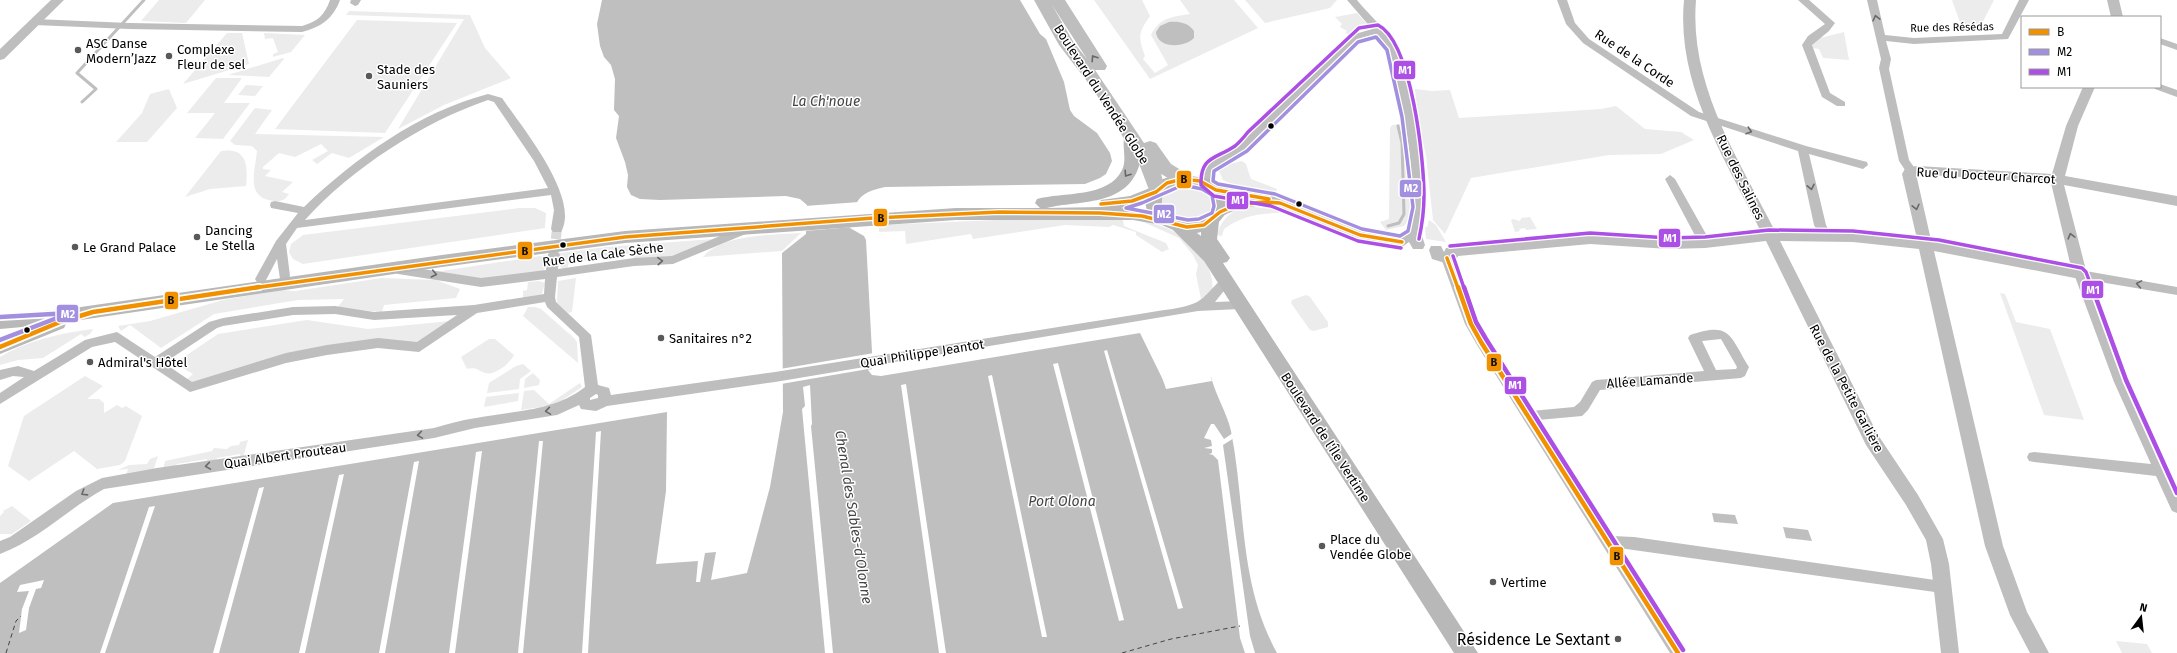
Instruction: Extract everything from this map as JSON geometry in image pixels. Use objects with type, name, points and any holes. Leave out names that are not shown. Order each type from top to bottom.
[{"type":"main road","name":"Boulevard du Vendée Globe","points":[[1042,0],[1067,45],[1095,81],[1151,168],[1156,191]]},
{"type":"main road","name":"Boulevard du Vendée Globe","points":[[1057,0],[1159,161],[1167,170],[1183,179]]},
{"type":"main road","points":[[1043,204],[1054,200],[1090,197],[1105,193],[1118,185],[1127,175],[1132,166],[1133,154],[1131,137]]},
{"type":"main road","points":[[0,311],[60,308],[589,232],[791,220],[874,214],[1043,204],[1120,203],[1132,201],[1156,191],[1168,182],[1183,179],[1212,187],[1222,201],[1216,217],[1196,226],[1126,214],[1057,212],[874,214]]},
{"type":"main road","points":[[1156,191],[1153,203],[1154,209],[1172,223]]},
{"type":"main road","name":"Boulevard de l'Île Vertime","points":[[1216,217],[1211,242],[1480,653]]},
{"type":"main road","points":[[0,322],[93,312],[588,241],[752,227],[791,220]]},
{"type":"main road","name":"Boulevard de l'Île Vertime","points":[[1172,223],[1197,242],[1210,257],[1467,653]]},
{"type":"main road","points":[[0,347],[60,322],[93,312]]},
{"type":"street","points":[[0,56],[58,0]]},
{"type":"street","points":[[35,22],[114,24],[129,26],[146,25],[302,29],[314,26],[325,19],[331,12],[335,0]]},
{"type":"street","points":[[1352,0],[1392,47],[1397,61],[1408,116],[1419,207],[1411,241]]},
{"type":"street","name":"Rue de la Corde","points":[[1562,0],[1571,24],[1586,41],[1695,114],[1803,149],[1863,165]]},
{"type":"street","name":"Rue des Salines","points":[[1690,0],[1688,27],[1697,78],[1712,119],[1769,236]]},
{"type":"street","points":[[1803,0],[1830,23],[1829,26],[1810,39],[1807,45],[1826,95],[1841,104]]},
{"type":"street","points":[[1872,0],[1887,64],[1884,68],[1904,161],[1911,170]]},
{"type":"street","name":"Rue des Résédas","points":[[1881,37],[1914,41],[2001,38],[2007,36],[2019,17],[2024,0]]},
{"type":"street","points":[[2113,0],[2117,16]]},
{"type":"street","points":[[1378,31],[1361,34],[1355,37],[1252,136],[1249,143],[1237,154],[1212,163],[1207,172],[1212,187],[1265,198],[1353,233],[1411,241],[1445,253],[1590,239],[1669,244],[1705,243],[1769,236],[1866,238],[1924,244],[2177,291]]},
{"type":"street","points":[[2161,41],[2177,48]]},
{"type":"street","points":[[2089,88],[2072,126],[2060,170],[2058,185],[2080,274],[2120,382],[2177,507]]},
{"type":"street","points":[[2161,88],[2177,94]]},
{"type":"street","points":[[261,279],[294,225],[306,211],[357,168],[402,137],[454,110],[488,97],[498,100],[554,191],[559,205],[557,229]]},
{"type":"street","points":[[1803,149],[1820,225],[1826,236]]},
{"type":"street","name":"Rue du Docteur Charcot","points":[[2040,653],[2019,615],[1994,546],[1909,177],[1911,170],[2059,179],[2177,201]]},
{"type":"street","points":[[1670,179],[1705,243]]},
{"type":"street","points":[[294,225],[554,191]]},
{"type":"street","points":[[1216,217],[1243,203],[1280,203]]},
{"type":"street","points":[[275,205],[306,211]]},
{"type":"street","name":"Rue de la Cale Sèche","points":[[381,270],[428,273],[478,284],[634,262],[673,260],[752,227]]},
{"type":"street","name":"Rue de la Petite Garlière","points":[[1769,236],[1872,440],[1929,528],[1938,552],[1950,653]]},
{"type":"street","points":[[281,245],[284,276]]},
{"type":"street","points":[[1445,253],[1471,324],[1610,542],[1678,653]]},
{"type":"street","points":[[554,254],[549,297],[551,304],[585,335],[588,393]]},
{"type":"street","points":[[1198,307],[1212,298],[1225,282]]},
{"type":"street","points":[[155,363],[213,326],[234,320],[293,311],[335,310],[374,316],[474,309],[549,297]]},
{"type":"street","name":"Quai Philippe Jeantot","points":[[588,393],[583,403],[588,406],[596,406],[604,401],[776,377],[1146,317],[1198,307],[1240,305]]},
{"type":"street","points":[[0,399],[89,343],[117,337],[190,387],[286,358],[327,350],[378,343],[419,347],[474,309]]},
{"type":"street","points":[[0,375],[11,371],[24,371],[33,378]]},
{"type":"street","name":"Allée Lamande","points":[[1530,416],[1577,412],[1584,406],[1596,384],[1712,375]]},
{"type":"street","name":"Quai Albert Prouteau","points":[[0,548],[16,541],[81,495],[102,484],[156,474],[434,433],[484,421],[557,410],[588,393]]},
{"type":"street","points":[[2034,457],[2160,471]]},
{"type":"street","points":[[1610,542],[1942,586]]},
{"type":"shaded area","points":[[159,0],[205,0],[186,23],[141,21]]},
{"type":"shaded area","points":[[1094,0],[1142,0],[1150,16],[1140,35],[1145,56],[1143,59],[1155,73],[1168,65],[1151,35],[1163,21],[1172,17],[1190,14],[1180,0],[1234,0],[1258,28],[1150,79]]},
{"type":"shaded area","points":[[1245,0],[1337,0],[1330,8],[1265,23]]},
{"type":"shaded area","points":[[1952,0],[1994,0],[1979,29],[1963,31]]},
{"type":"shaded area","points":[[349,11],[470,15],[485,48],[511,78],[444,105],[398,129],[464,19],[346,15]]},
{"type":"shaded area","points":[[1357,13],[1369,26],[1367,29],[1353,32],[1352,35],[1345,33],[1347,31],[1340,27],[1342,24],[1335,17]]},
{"type":"shaded area","name":"Stade des Sauniers","points":[[357,20],[457,23],[385,133],[275,129]]},
{"type":"shaded area","points":[[1844,32],[1849,60],[1823,58],[1819,49],[1812,48],[1813,42],[1820,38]]},
{"type":"shaded area","points":[[227,33],[242,33],[249,64],[183,84]]},
{"type":"shaded area","points":[[264,33],[305,35],[291,52],[273,57],[273,54],[278,52],[273,38],[265,39]]},
{"type":"shaded area","points":[[283,58],[284,59],[269,77],[228,75]]},
{"type":"shaded area","points":[[216,78],[242,78],[224,103],[250,103],[223,139],[195,138],[215,113],[187,113]]},
{"type":"shaded area","points":[[246,85],[263,86],[255,96],[238,95]]},
{"type":"shaded area","points":[[169,89],[177,108],[147,142],[116,142],[142,113],[150,94]]},
{"type":"shaded area","points":[[1415,89],[1432,91],[1450,90],[1459,118],[1601,109],[1616,106],[1645,129],[1681,132],[1694,140],[1661,154],[1609,155],[1471,178],[1445,234],[1433,220],[1426,156],[1418,121]]},
{"type":"shaded area","points":[[255,108],[272,110],[255,134],[384,137],[349,158],[332,153],[317,164],[312,160],[328,151],[321,144],[295,157],[279,153],[263,167],[263,169],[271,170],[265,176],[293,182],[282,192],[289,194],[283,200],[274,201],[265,199],[259,195],[255,189],[254,183],[257,151],[252,146],[235,145],[230,141]]},
{"type":"shaded area","points":[[1401,124],[1403,126],[1409,159],[1411,221],[1408,221],[1404,226],[1386,230],[1380,222],[1389,219],[1390,128],[1392,125]]},
{"type":"shaded area","points":[[221,151],[237,152],[241,155],[247,172],[246,186],[210,189],[185,197]]},
{"type":"shaded area","points":[[1242,161],[1246,164],[1251,179],[1277,189],[1275,193],[1241,188],[1223,180],[1218,169],[1226,165]]},
{"type":"shaded area","points":[[1186,184],[1197,186],[1205,190],[1211,197],[1213,207],[1202,218],[1195,220],[1180,219],[1167,214],[1163,209],[1161,203],[1162,195],[1169,188]]},
{"type":"shaded area","points":[[1246,206],[1282,210],[1281,213],[1244,218],[1224,229],[1222,236],[1217,235],[1221,225],[1231,213]]},
{"type":"shaded area","points":[[519,208],[535,208],[546,213],[545,228],[303,264],[293,259],[289,252],[291,244],[303,235]]},
{"type":"shaded area","points":[[1530,217],[1537,229],[1526,230],[1525,228],[1519,229],[1520,231],[1515,232],[1511,220],[1513,219],[1520,221],[1521,218]]},
{"type":"shaded area","points":[[997,220],[1123,220],[1124,226],[1166,243],[1169,249],[1162,252],[1136,235],[1136,232],[1113,225],[1109,227],[1065,225],[973,239],[971,234],[906,244],[905,231],[879,232],[879,225]]},
{"type":"shaded area","points":[[1139,220],[1167,228],[1193,246],[1208,267],[1211,275],[1212,289],[1209,294],[1201,299],[1196,274],[1198,265],[1193,255],[1179,238]]},
{"type":"shaded area","points":[[1429,220],[1436,225],[1446,242],[1426,239],[1425,227],[1427,227]]},
{"type":"shaded area","points":[[801,233],[782,251],[703,257],[712,249],[735,240],[763,235]]},
{"type":"shaded area","points":[[713,239],[673,257],[634,259],[634,253],[569,263],[567,269],[560,266],[560,253],[607,247]]},
{"type":"shaded area","points":[[547,255],[544,271],[486,280],[435,272]]},
{"type":"shaded area","points":[[382,278],[436,280],[460,289],[456,298],[384,305],[382,312],[337,308],[344,299],[298,300],[214,314],[161,348],[130,325],[121,331],[118,326],[150,321],[223,300],[280,290],[295,291]]},
{"type":"shaded area","points":[[576,278],[572,312],[568,313],[557,303],[558,281]]},
{"type":"shaded area","points":[[539,281],[545,283],[542,294],[523,298],[523,291],[527,290],[528,282]]},
{"type":"shaded area","points":[[2000,293],[2005,294],[2016,322],[2050,329],[2084,420],[2044,415]]},
{"type":"shaded area","points":[[1306,295],[1310,297],[1328,322],[1328,327],[1314,331],[1310,330],[1291,303],[1292,300]]},
{"type":"shaded area","points":[[528,307],[541,309],[574,338],[577,342],[578,363],[523,316]]},
{"type":"shaded area","points":[[307,320],[368,329],[450,321],[418,343],[382,340],[193,383],[186,380],[193,374],[178,365],[178,361],[218,334]]},
{"type":"shaded area","points":[[93,329],[91,333],[85,337],[81,334],[43,358],[18,360],[0,365],[0,357],[22,346],[57,335]]},
{"type":"shaded area","points":[[489,339],[495,339],[514,355],[512,358],[506,365],[493,373],[485,373],[471,368],[467,369],[461,357]]},
{"type":"shaded area","points":[[523,364],[531,371],[520,379],[519,389],[487,393],[489,383],[516,366]]},
{"type":"shaded area","points":[[533,373],[540,380],[539,385],[524,388],[525,379]]},
{"type":"shaded area","points":[[85,376],[103,386],[87,399],[99,399],[104,403],[104,413],[117,405],[122,408],[126,406],[142,416],[125,461],[120,465],[97,469],[74,451],[29,481],[8,466],[24,416]]},
{"type":"shaded area","points":[[580,383],[582,387],[555,405],[521,410],[524,391],[534,390],[549,404]]},
{"type":"shaded area","points":[[519,393],[518,401],[484,407],[486,397]]},
{"type":"shaded area","points":[[248,440],[243,458],[239,459],[240,454],[217,458],[215,462],[206,463],[207,459],[177,464],[175,468],[163,470],[165,461],[212,451],[214,448],[227,449],[231,446],[239,445],[240,442]]},
{"type":"shaded area","points":[[158,456],[153,471],[126,475],[128,469],[118,470],[129,465],[147,464],[150,459]]},
{"type":"shaded area","points":[[12,506],[31,521],[12,534],[0,534],[0,516],[4,512],[3,511]]},
{"type":"shaded area","points":[[2116,641],[2147,644],[2152,653],[2122,653]]},
{"type":"water","name":"Port Olona","points":[[602,0],[1020,0],[1040,34],[1046,39],[1064,82],[1070,110],[1074,116],[1097,133],[1110,153],[1112,161],[1106,174],[1085,184],[885,187],[875,189],[862,196],[856,205],[850,228],[864,236],[866,240],[872,352],[872,369],[868,370],[872,375],[881,376],[1140,333],[1165,384],[1211,377],[1231,431],[1236,459],[1249,572],[1255,599],[1264,626],[1277,653],[0,653],[0,583],[113,503],[667,412],[666,491],[656,564],[698,561],[696,582],[700,582],[705,553],[716,552],[711,580],[747,573],[770,487],[783,412],[782,253],[806,234],[807,205],[800,199],[786,196],[660,200],[640,199],[631,195],[627,187],[628,175],[625,162],[616,138],[619,116],[614,110],[615,79],[611,65],[604,57],[600,46],[597,24]]},
{"type":"water","points":[[1169,22],[1180,22],[1187,24],[1194,31],[1194,38],[1184,44],[1178,45],[1161,42],[1156,32],[1160,26]]},
{"type":"water","points":[[1712,513],[1735,515],[1738,524],[1714,522]]},
{"type":"water","points":[[1783,527],[1808,530],[1812,541],[1786,538]]},
{"type":"pier","points":[[859,202],[853,227],[804,231],[805,206]]},
{"type":"pier","points":[[1107,350],[1183,608],[1178,609],[1104,351]]},
{"type":"pier","points":[[874,353],[874,368],[781,384],[780,369]]},
{"type":"pier","points":[[1156,358],[1166,382],[1210,375],[1212,381],[1166,389]]},
{"type":"pier","points":[[1058,363],[1124,620],[1119,621],[1053,364]]},
{"type":"pier","points":[[992,375],[1047,637],[1042,637],[988,376]]},
{"type":"pier","points":[[906,384],[946,653],[939,653],[901,385]]},
{"type":"pier","points":[[810,385],[811,426],[833,653],[825,653],[802,409],[805,406],[803,387]]},
{"type":"pier","points":[[1211,424],[1214,424],[1224,439],[1233,433],[1234,438],[1223,445],[1250,636],[1255,653],[1245,653],[1240,638],[1218,460],[1213,455],[1209,454],[1212,453],[1212,449],[1204,448],[1212,446],[1211,440],[1204,438]]},
{"type":"pier","points":[[601,431],[588,653],[582,653],[596,432]]},
{"type":"pier","points":[[539,441],[543,441],[523,653],[518,653]]},
{"type":"pier","points":[[482,451],[455,653],[449,653],[476,452]]},
{"type":"pier","points":[[419,461],[385,653],[379,653],[414,462]]},
{"type":"pier","points":[[344,474],[305,653],[299,653],[339,475]]},
{"type":"pier","points":[[264,487],[219,653],[213,653],[259,488]]},
{"type":"pier","points":[[155,506],[105,653],[100,653],[149,507]]},
{"type":"pier","points":[[44,580],[41,588],[36,589],[29,608],[26,630],[19,633],[22,609],[29,591],[17,592],[20,585]]},
{"type":"waterway","points":[[82,102],[96,89],[77,73],[144,0]]},
{"type":"waterway","points":[[1388,226],[1399,223],[1404,214],[1402,143],[1398,126]]},
{"type":"ferry route","points":[[6,653],[16,621],[21,616]]},
{"type":"ferry route","points":[[1122,653],[1171,639],[1240,626]]},
{"type":"tunnel","points":[[554,254],[557,229]]},
{"type":"transit line","name":"M1","points":[[1401,248],[1358,241],[1271,206],[1214,196],[1201,185],[1202,168],[1205,163],[1239,143],[1248,132],[1359,28],[1378,25],[1390,36],[1399,53],[1407,77],[1418,132],[1424,181],[1424,208],[1419,239]]},
{"type":"transit line","name":"M2","points":[[1376,37],[1387,50],[1402,117],[1413,207],[1408,231],[1404,232],[1400,236],[1362,229],[1275,194],[1218,184],[1213,181],[1214,171],[1247,151],[1358,42],[1376,37]]},
{"type":"transit line","name":"B","points":[[1101,204],[1132,201],[1156,192],[1167,183],[1183,179],[1200,181],[1216,190],[1269,199]]},
{"type":"transit line","name":"M2","points":[[1183,185],[1202,189],[1212,195],[1214,200],[1212,213],[1199,219],[1188,220],[1159,213],[1126,208],[1135,206],[1183,185]]},
{"type":"transit line","name":"B","points":[[0,347],[60,322],[93,312],[261,287],[625,237],[874,218],[1000,212],[1100,213],[1142,216],[1187,227],[1204,225],[1220,212],[1236,205],[1264,202],[1280,203],[1360,235],[1402,242]]},
{"type":"transit line","name":"M1","points":[[1450,246],[1590,233],[1669,238],[1705,237],[1769,230],[1853,231],[1939,240],[2082,268],[2086,272],[2126,380],[2177,493]]},
{"type":"transit line","name":"M1","points":[[1453,256],[1476,322],[1683,650]]},
{"type":"transit line","name":"B","points":[[1447,258],[1471,324],[1481,342],[1678,653]]},
{"type":"transit line","name":"M2","points":[[0,317],[70,313],[0,340]]},
{"type":"place","name":"ASC Danse Modern’Jazz","points":[[78,50]]},
{"type":"place","name":"Complexe Fleur de sel","points":[[169,56]]},
{"type":"place","name":"Stade des Sauniers","points":[[369,76]]},
{"type":"place","name":"Dancing Le Stella","points":[[197,237]]},
{"type":"place","name":"Le Grand Palace","points":[[75,247]]},
{"type":"place","name":"Sanitaires n°2","points":[[661,338]]},
{"type":"place","name":"Admiral's Hôtel","points":[[90,362]]},
{"type":"place","name":"Place du Vendée Globe","points":[[1322,546]]},
{"type":"place","name":"Vertime","points":[[1493,582]]},
{"type":"place","name":"Résidence Le Sextant","points":[[1618,639]]},
{"type":"water label","name":"La Ch'noue","points":[[826,101]]},
{"type":"water label","name":"Chenal des Sables-d'Olonne","points":[[854,517]]}]
